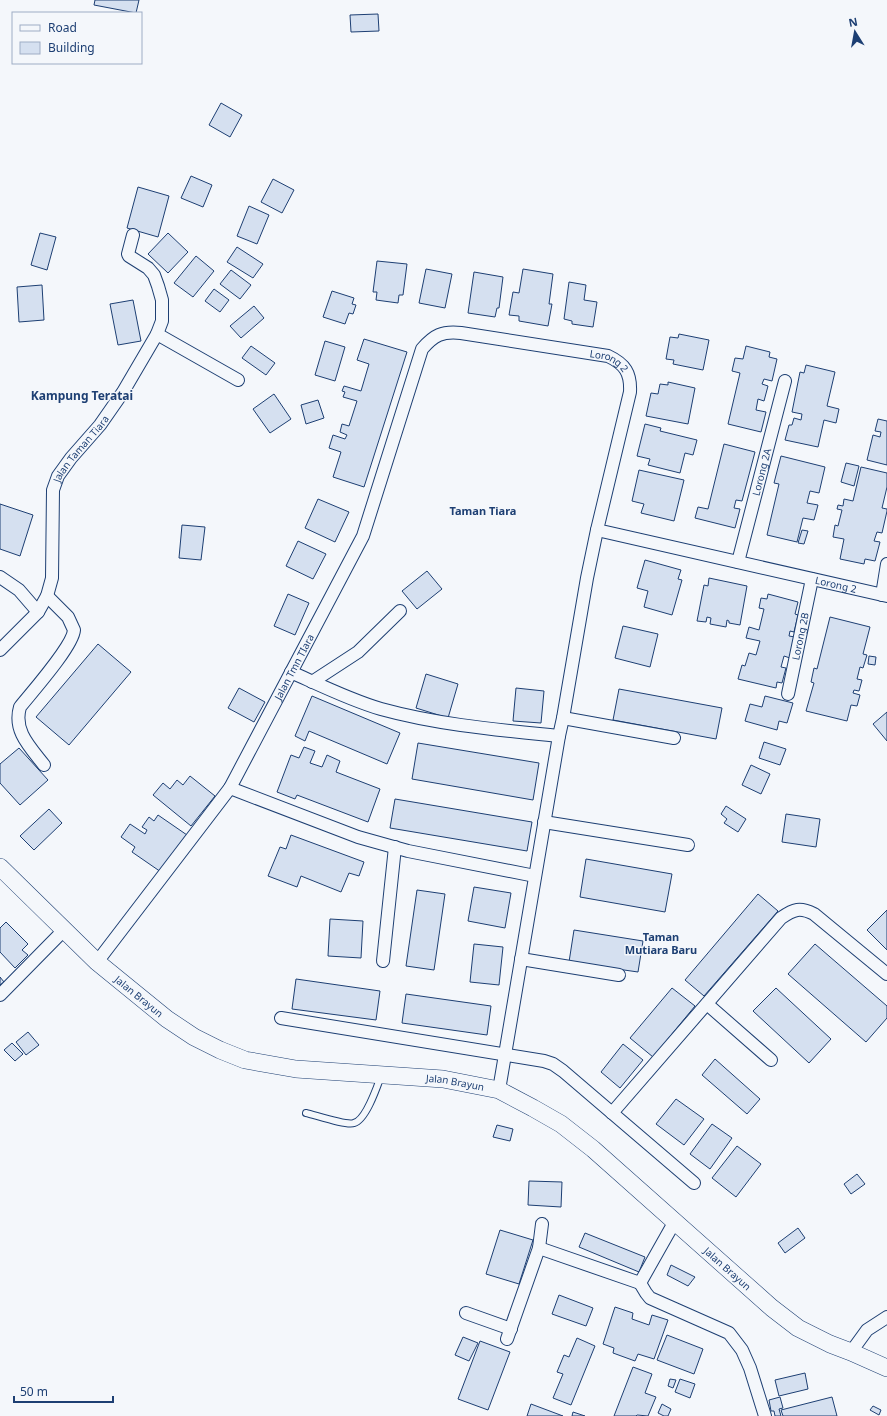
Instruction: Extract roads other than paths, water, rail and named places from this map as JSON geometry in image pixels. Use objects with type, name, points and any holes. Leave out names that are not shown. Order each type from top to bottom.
[{"type":"main road","name":"Jalan Brayun","points":[[0,866],[97,962],[167,1019],[194,1037],[245,1060],[296,1069],[443,1079],[499,1090],[561,1124],[593,1149],[772,1308],[798,1328],[830,1344],[887,1368]]},
{"type":"street","name":"Jalan Taman Tiara","points":[[0,650],[38,612],[46,596],[52,578],[53,490],[58,476],[71,458],[100,425],[120,397],[157,334],[162,321],[162,300],[154,276],[148,268],[129,256],[128,251],[133,235]]},
{"type":"street","name":"Lorong 2","points":[[429,340],[439,334],[450,332],[608,356],[623,366],[628,374],[630,382],[630,392],[587,578],[499,1090]]},
{"type":"street","points":[[157,334],[238,380]]},
{"type":"street","name":"Jalan Tmn TIara","points":[[97,962],[230,788],[363,536],[422,349],[429,340]]},
{"type":"street","name":"Lorong 2A","points":[[738,562],[785,381]]},
{"type":"street","name":"Lorong 2","points":[[597,530],[885,596]]},
{"type":"street","points":[[885,596],[887,564]]},
{"type":"street","points":[[0,577],[19,590],[38,612]]},
{"type":"street","name":"Lorong 2B","points":[[788,694],[812,579]]},
{"type":"street","points":[[44,765],[22,736],[19,728],[18,713],[20,707],[72,639],[74,630],[68,617],[46,596]]},
{"type":"street","points":[[312,682],[358,652],[400,612]]},
{"type":"street","points":[[291,672],[348,697],[380,708],[418,718],[498,730],[559,736]]},
{"type":"street","points":[[563,718],[674,738]]},
{"type":"street","points":[[230,788],[358,837],[395,847],[535,876]]},
{"type":"street","points":[[544,822],[688,845]]},
{"type":"street","points":[[383,960],[395,847]]},
{"type":"street","points":[[612,1113],[781,918],[790,911],[805,910],[814,914],[887,974]]},
{"type":"street","points":[[0,996],[64,930]]},
{"type":"street","points":[[521,959],[618,975]]},
{"type":"street","points":[[706,1004],[771,1060]]},
{"type":"street","points":[[281,1018],[544,1061],[553,1064],[694,1183]]},
{"type":"street","points":[[640,1283],[675,1221]]},
{"type":"street","points":[[466,1314],[509,1334],[540,1248],[542,1224]]},
{"type":"street","points":[[540,1248],[640,1283],[650,1298],[729,1333],[742,1350],[750,1368],[765,1416]]},
{"type":"street","points":[[851,1352],[867,1330],[887,1317]]},
{"type":"lane","points":[[306,1113],[354,1124],[360,1120],[365,1113],[382,1075]]},
{"type":"district","name":"Kampung Teratai","points":[[82,396]]},
{"type":"district","name":"Taman Tiara","points":[[483,511]]},
{"type":"district","name":"Taman Mutiara Baru","points":[[661,943]]}]
